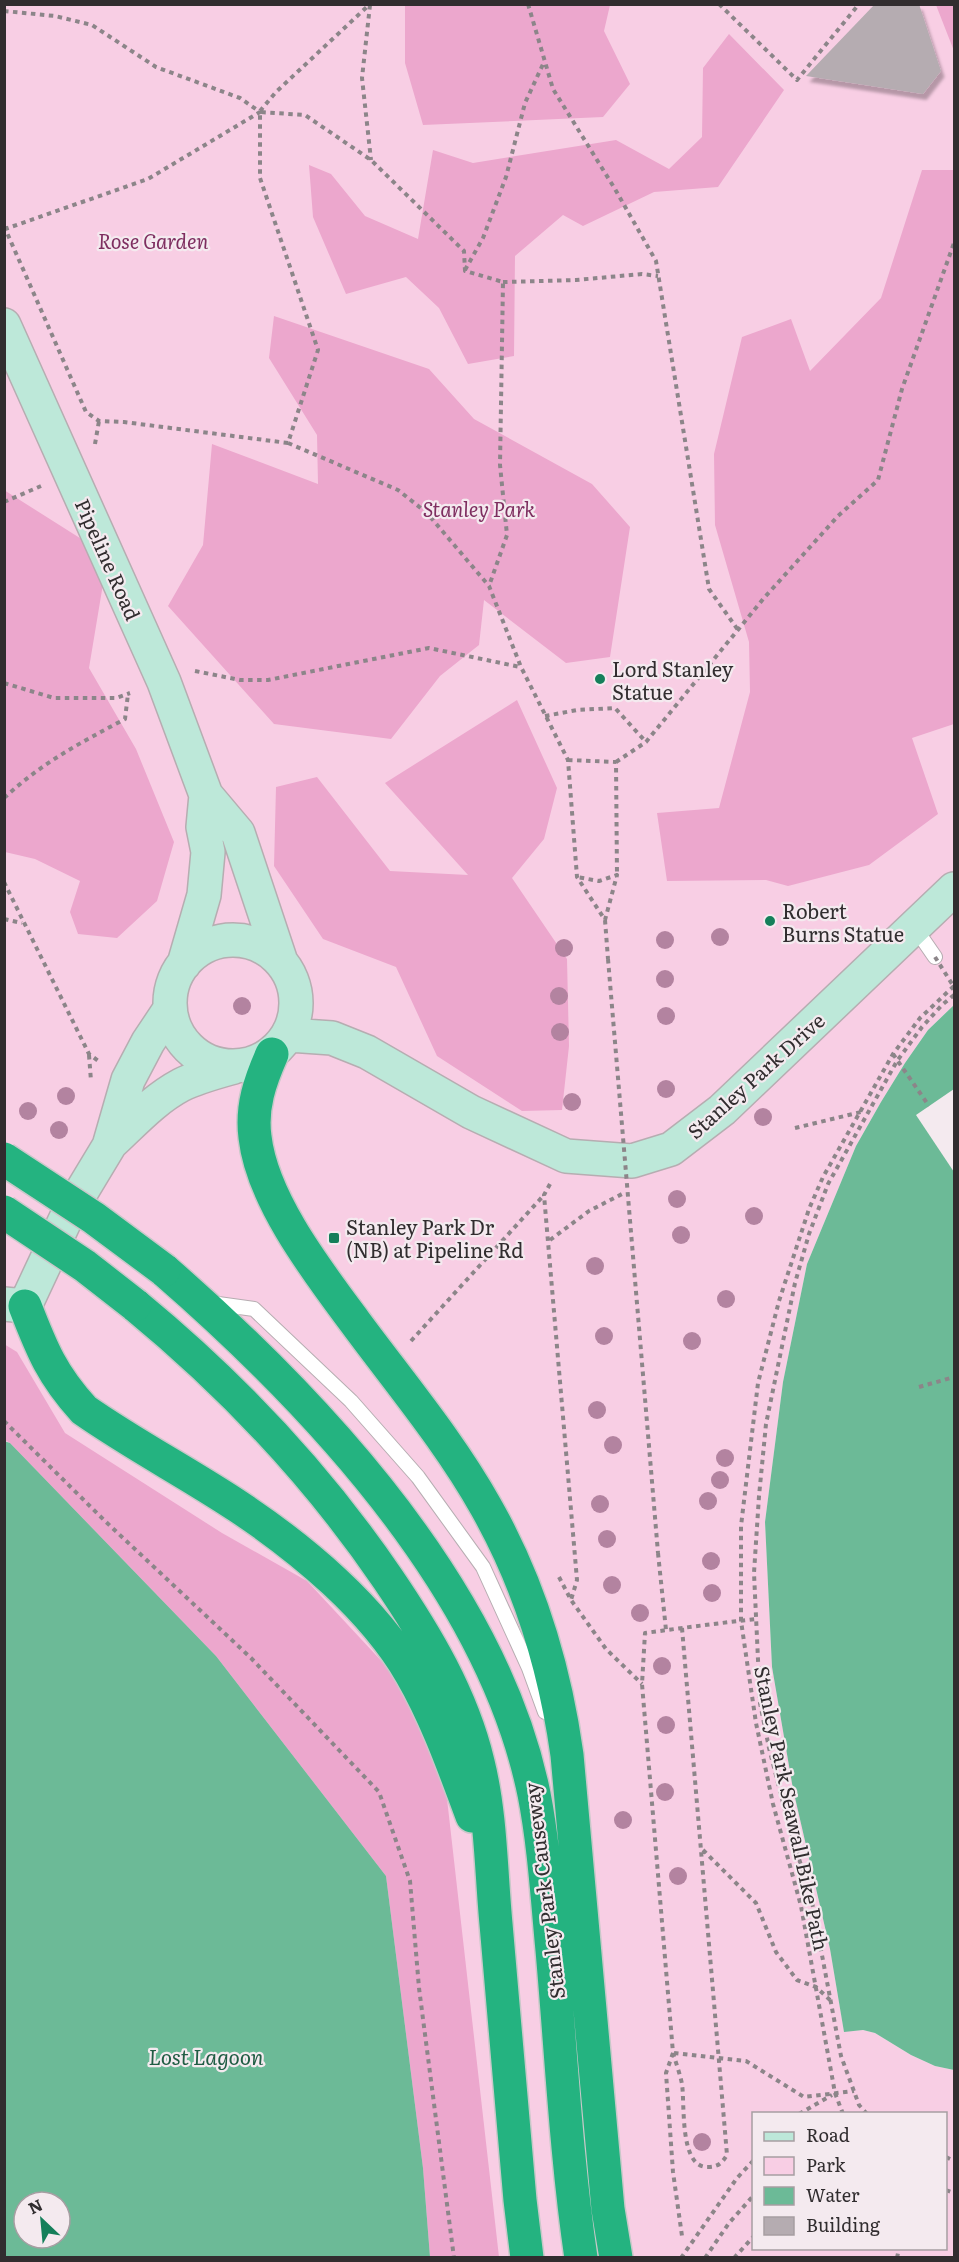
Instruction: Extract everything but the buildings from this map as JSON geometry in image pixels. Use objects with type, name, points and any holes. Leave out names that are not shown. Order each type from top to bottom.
[{"type":"highway","points":[[280,1044],[262,1076],[253,1116],[255,1139],[272,1192],[289,1226],[324,1281],[463,1469],[504,1543],[539,1631],[556,1688],[567,1755],[608,2209],[616,2258]]},
{"type":"highway","name":"Stanley Park Causeway","points":[[4,1159],[94,1218],[164,1270],[265,1361],[384,1497],[459,1606],[481,1646],[499,1685],[525,1760],[537,1814],[548,1906],[573,2192],[581,2258]]},
{"type":"highway","points":[[4,1212],[85,1266],[135,1305],[204,1365],[296,1459],[364,1545],[415,1619],[448,1680],[472,1742],[485,1803],[527,2258]]},
{"type":"highway","points":[[15,1305],[64,1389],[84,1410],[264,1524],[345,1593],[386,1638],[410,1672],[447,1747],[491,1869]]},
{"type":"street","name":"Pipeline Road","points":[[4,325],[164,682],[206,795],[238,833],[281,962]]},
{"type":"street","name":"Pipeline Road","points":[[184,963],[204,895],[208,852],[203,827],[206,795]]},
{"type":"street","name":"Stanley Park Drive","points":[[280,1044],[332,1038],[367,1052],[471,1112],[566,1156],[632,1161],[671,1149],[722,1110],[954,889]]},
{"type":"street","points":[[15,1305],[109,1146],[153,1103],[167,1093],[183,1084],[247,1065],[280,1044],[297,1010],[289,972],[281,962],[260,946],[240,940],[219,941],[200,950],[184,963],[172,984],[170,1009],[172,1023],[186,1046],[208,1062],[234,1067]]},
{"type":"street","points":[[109,1146],[128,1080],[148,1042],[170,1009]]},
{"type":"lane","points":[[915,928],[935,957]]},
{"type":"lane","points":[[200,1302],[254,1309],[351,1401],[418,1477],[483,1567],[535,1685],[561,1758],[572,1807]]},
{"type":"path","points":[[528,4],[553,89],[615,189],[656,261],[709,589],[738,630]]},
{"type":"path","points":[[719,4],[798,80],[859,4]]},
{"type":"path","points":[[370,5],[276,92],[260,112],[148,179],[5,228],[86,412],[99,421],[124,422],[288,443],[398,490],[427,513],[489,586],[521,668],[568,760],[577,876],[605,920]]},
{"type":"path","points":[[370,5],[362,78],[371,160]]},
{"type":"path","points":[[4,11],[55,16],[92,25],[156,67],[240,98],[260,112],[304,115],[371,160],[464,251],[465,271]]},
{"type":"path","points":[[465,271],[483,238],[502,188],[525,103],[544,61]]},
{"type":"path","points":[[260,112],[260,178],[318,350],[288,443]]},
{"type":"path","points":[[568,760],[616,762],[646,742],[738,630],[838,516],[878,480],[902,389],[954,243]]},
{"type":"path","points":[[465,271],[503,282],[576,280],[642,274],[658,276]]},
{"type":"path","points":[[489,586],[507,535],[500,465],[503,282]]},
{"type":"path","points":[[95,446],[99,421]]},
{"type":"path","points":[[4,502],[44,485]]},
{"type":"path","points":[[193,671],[204,671],[240,680],[268,680],[429,648],[521,668]]},
{"type":"path","points":[[4,683],[54,698],[116,698],[138,690]]},
{"type":"path","points":[[4,798],[30,774],[66,751],[125,719],[128,694]]},
{"type":"path","points":[[545,716],[576,710],[615,708],[646,742]]},
{"type":"path","points":[[616,762],[617,874],[605,920],[666,1630]]},
{"type":"path","points":[[577,876],[599,880],[617,874]]},
{"type":"path","points":[[4,882],[89,1054],[104,1065]]},
{"type":"path","points":[[4,919],[23,923]]},
{"type":"path","points":[[935,957],[954,987]]},
{"type":"path","name":"Stanley Park Seawall Bike Path","points":[[841,2112],[835,2093],[801,1906],[773,1804],[756,1723],[741,1621],[741,1526],[758,1383],[779,1301],[809,1209],[824,1177],[893,1054],[920,1018],[954,987]]},
{"type":"path","points":[[865,2112],[859,2104],[841,2056],[812,1902],[788,1822],[762,1714],[754,1573],[766,1424],[795,1283],[809,1234],[828,1184],[897,1061],[922,1027],[954,995]]},
{"type":"path","points":[[893,1054],[929,1106]]},
{"type":"path","points":[[795,1128],[867,1111]]},
{"type":"path","points":[[409,1344],[544,1195],[566,1156]]},
{"type":"path","points":[[544,1195],[577,1580],[571,1600]]},
{"type":"path","points":[[919,1387],[954,1377]]},
{"type":"path","points":[[4,1421],[105,1521],[250,1658],[379,1792],[410,1881],[419,1988],[454,2258]]},
{"type":"path","points":[[555,1570],[571,1600],[606,1649],[642,1684]]},
{"type":"path","points":[[682,1628],[727,2155],[721,2164],[711,2167],[696,2164],[689,2152],[682,2084],[673,2053],[642,1684],[645,1633],[682,1628],[757,1619]]},
{"type":"path","points":[[702,1850],[756,1903],[776,1952],[797,1980],[816,1987],[831,2000]]},
{"type":"path","points":[[673,2053],[746,2061],[804,2097],[854,2091]]},
{"type":"path","points":[[673,2053],[666,2073],[673,2172],[682,2236]]},
{"type":"path","points":[[802,2112],[835,2093]]},
{"type":"path","points":[[681,2258],[737,2178],[752,2161]]},
{"type":"path","points":[[705,2258],[729,2223],[752,2196]]},
{"type":"path","points":[[734,2258],[752,2237]]},
{"type":"green space","name":"Stanley Park","points":[[4,5],[954,5],[954,1005],[928,1030],[905,1063],[856,1146],[807,1264],[783,1382],[765,1522],[772,1667],[793,1789],[830,1949],[844,2031],[863,2030],[875,2033],[911,2055],[935,2066],[954,2070],[954,2257],[5,2257]]},
{"type":"green space","points":[[405,5],[610,5],[604,31],[630,84],[603,117],[423,125],[405,63]]},
{"type":"green space","points":[[936,5],[954,5],[954,51]]},
{"type":"green space","points":[[729,34],[784,90],[718,187],[654,192],[583,226],[563,215],[515,256],[514,356],[468,364],[439,308],[406,277],[346,294],[313,217],[309,165],[331,174],[365,216],[418,239],[433,150],[473,163],[616,140],[669,169],[702,137],[703,68]]},
{"type":"green space","points":[[922,170],[954,170],[954,724],[912,738],[938,814],[869,865],[788,886],[766,880],[667,881],[657,813],[719,808],[750,692],[749,642],[715,525],[714,454],[742,337],[791,319],[810,371],[881,298]]},
{"type":"green space","points":[[274,316],[429,369],[474,419],[592,484],[630,527],[610,657],[566,663],[484,600],[479,645],[440,676],[391,739],[274,724],[168,606],[203,545],[212,444],[318,484],[317,435],[269,358]]},
{"type":"green space","points":[[4,490],[83,540],[103,584],[89,668],[136,749],[174,842],[157,901],[117,938],[78,934],[70,912],[80,881],[35,859],[5,852]]},
{"type":"green space","points":[[517,700],[557,788],[544,839],[512,878],[567,959],[569,1046],[562,1110],[522,1111],[437,1056],[396,967],[323,939],[274,866],[276,787],[317,777],[390,871],[468,875],[385,783]]},
{"type":"green space","points":[[4,1344],[17,1352],[65,1433],[222,1533],[307,1581],[401,1682],[446,1790],[499,2257],[430,2257],[423,2168],[386,1876],[216,1656],[5,1440]]},
{"type":"water","points":[[954,1005],[954,2070],[935,2066],[911,2055],[875,2033],[863,2030],[844,2032],[830,1949],[793,1789],[772,1667],[765,1522],[783,1382],[807,1264],[856,1146],[905,1063],[928,1030]]},
{"type":"water","name":"Lost Lagoon","points":[[4,1441],[10,1443],[216,1656],[386,1876],[423,2168],[430,2257],[5,2257]]},
{"type":"pier","points":[[954,1089],[954,1172],[916,1115]]},
{"type":"place","name":"Lord Stanley Statue","points":[[600,679]]},
{"type":"place","name":"Robert Burns Statue","points":[[770,921]]},
{"type":"place","name":"Stanley Park Dr (NB) at Pipeline Rd","points":[[334,1238]]},
{"type":"park label","name":"Rose Garden","points":[[153,240]]}]
